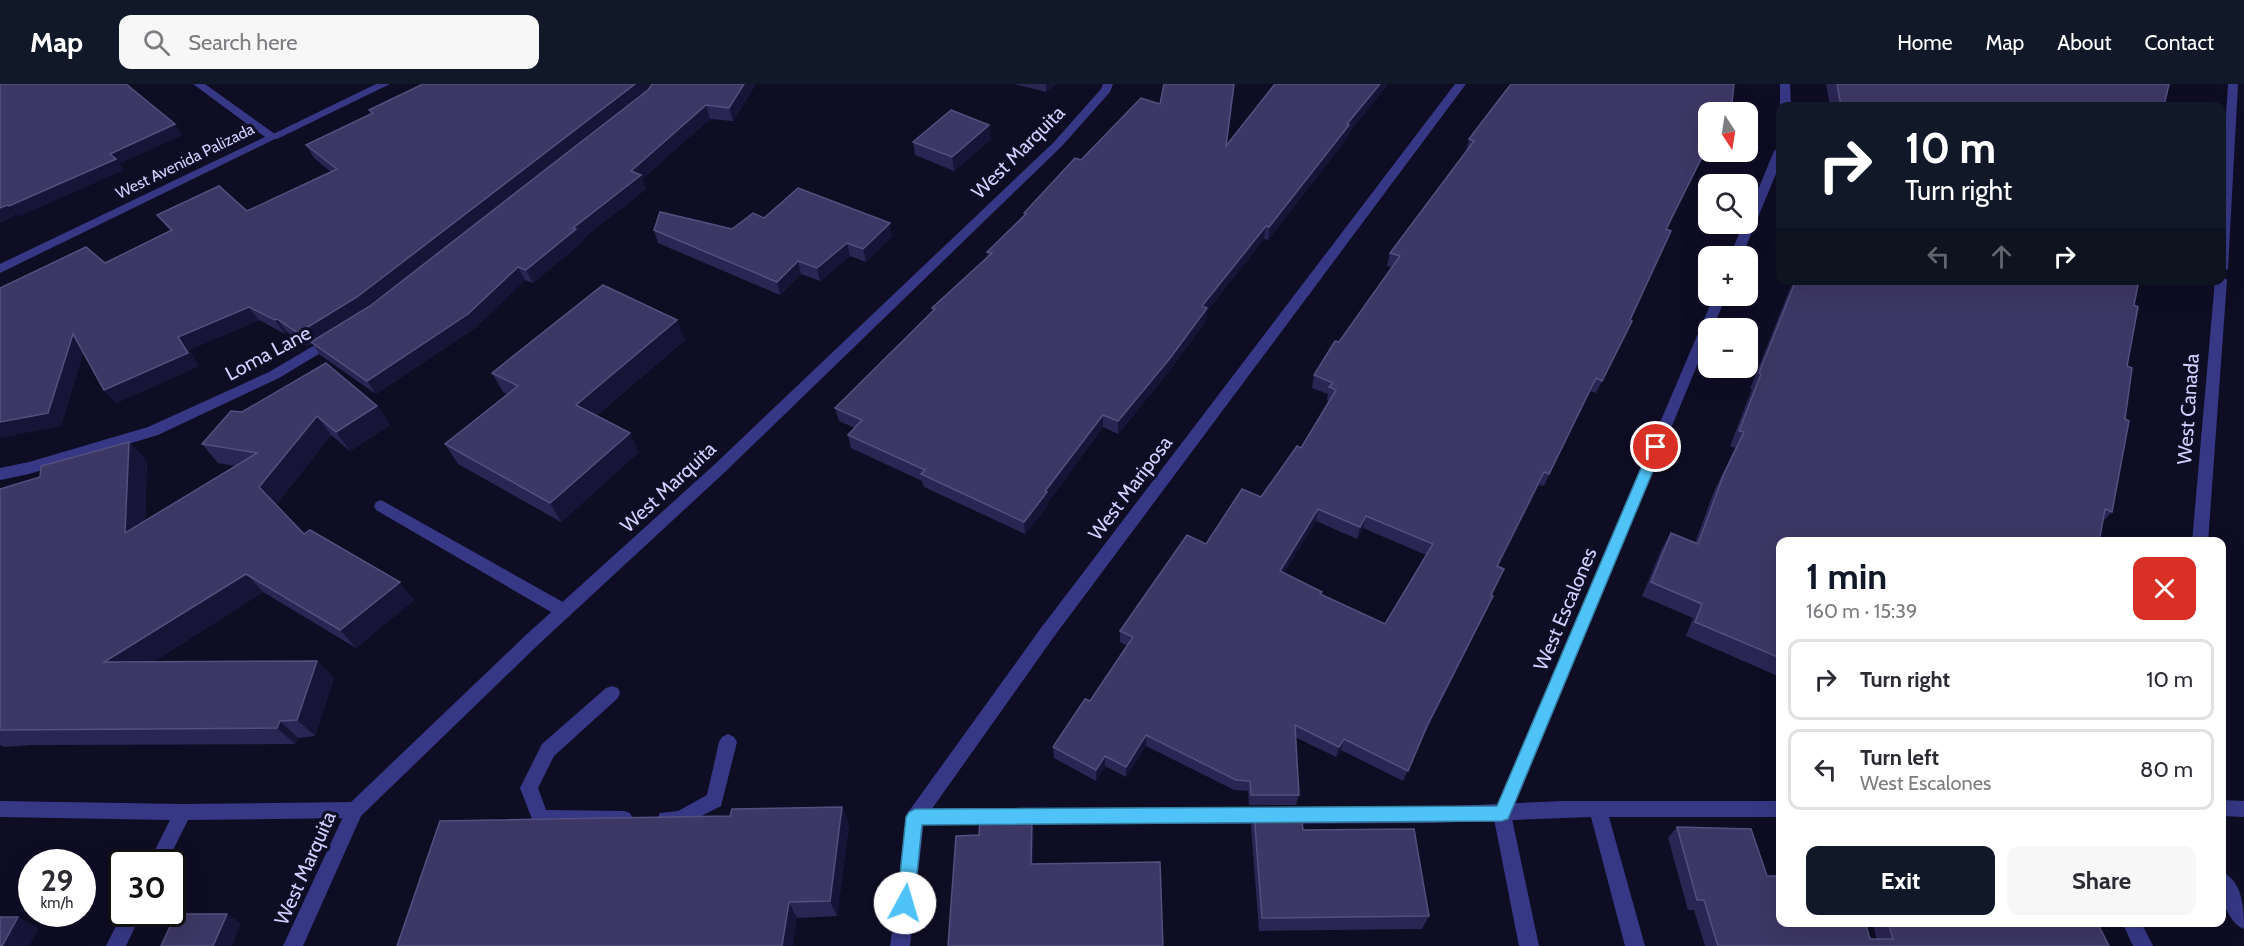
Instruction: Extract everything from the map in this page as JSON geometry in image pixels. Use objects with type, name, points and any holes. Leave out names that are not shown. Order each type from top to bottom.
[{"type":"street","points":[[198,84],[273,137]]},
{"type":"street","name":"West Avenida Palizada","points":[[0,269],[385,84]]},
{"type":"street","name":"West Marquita","points":[[293,946],[328,863],[355,810],[564,611],[720,468],[1058,144],[1106,90],[1108,84]]},
{"type":"street","name":"West Mariposa","points":[[900,946],[915,817],[1054,624],[1461,84]]},
{"type":"street","points":[[1785,84],[1786,102]]},
{"type":"street","points":[[2226,201],[2233,84]]},
{"type":"street","points":[[1740,246],[1776,161]]},
{"type":"street","name":"West Canada","points":[[2200,537],[2221,285]]},
{"type":"street","name":"West Escalones","points":[[1502,814],[1716,306]]},
{"type":"street","name":"Loma Lane","points":[[0,474],[29,468],[153,431],[274,375],[343,333]]},
{"type":"street","points":[[381,506],[564,611]]},
{"type":"street","points":[[612,693],[548,750],[529,788],[540,818],[680,819],[715,800],[728,742]]},
{"type":"street","points":[[0,808],[183,812],[355,810]]},
{"type":"street","points":[[915,817],[1502,814],[1598,809],[1776,808]]},
{"type":"street","points":[[2226,808],[2244,809]]},
{"type":"street","points":[[1598,809],[1635,946]]},
{"type":"street","points":[[164,849],[183,812]]},
{"type":"street","points":[[1502,814],[1529,946]]},
{"type":"street","points":[[2226,890],[2244,920]]},
{"type":"street","points":[[116,946],[126,927]]},
{"type":"street","points":[[2134,927],[2143,946]]},
{"type":"building","points":[[0,84],[126,84],[175,124],[110,154],[116,159],[0,208]]},
{"type":"building","points":[[423,84],[635,84],[357,297],[298,333],[277,319],[249,307],[178,337],[188,353],[104,390],[73,334],[48,413],[0,422],[0,288],[86,247],[105,263],[172,230],[157,215],[219,186],[247,211],[337,169],[306,145],[373,113],[369,110]]},
{"type":"building","points":[[652,84],[744,84],[729,108],[706,105],[631,171],[641,175],[573,228],[576,229],[526,270],[518,267],[468,314],[367,381],[311,342],[370,306],[648,90]]},
{"type":"building","points":[[1164,84],[1234,84],[1226,146],[1275,84],[1380,84],[1269,227],[1266,226],[1202,306],[1207,308],[1171,357],[1118,421],[1103,415],[1024,522],[921,474],[925,470],[848,435],[862,420],[835,408],[935,309],[932,308],[992,253],[987,252],[1026,214],[1024,213],[1075,158],[1081,160],[1141,98],[1160,104]]},
{"type":"building","points":[[1511,84],[1734,84],[1732,102],[1698,102],[1700,162],[1666,229],[1671,231],[1630,320],[1632,321],[1602,381],[1596,378],[1549,474],[1544,472],[1497,566],[1504,569],[1491,595],[1493,596],[1427,726],[1408,771],[1344,739],[1339,747],[1295,725],[1299,795],[1251,795],[1250,781],[1236,780],[1146,735],[1126,767],[1105,756],[1096,770],[1053,747],[1085,699],[1090,701],[1133,637],[1120,631],[1187,535],[1206,544],[1242,489],[1261,497],[1297,446],[1301,448],[1336,390],[1329,387],[1333,383],[1314,375],[1335,341],[1339,342],[1400,256],[1390,253],[1474,141],[1469,139]],"holes":[[[1318,509],[1360,527],[1366,516],[1433,544],[1385,624],[1320,594],[1322,592],[1280,571]]]},
{"type":"building","points":[[1837,84],[2169,84],[2165,102],[1840,102]]},
{"type":"building","points":[[951,110],[989,125],[952,157],[913,142]]},
{"type":"building","points":[[798,188],[890,223],[863,249],[847,243],[817,268],[798,261],[777,282],[654,230],[660,212],[732,229],[753,213],[764,218]]},
{"type":"building","points":[[603,285],[677,320],[576,405],[630,433],[550,503],[445,444],[518,386],[492,373]]},
{"type":"building","points":[[1794,285],[2138,285],[2134,305],[2138,307],[2127,366],[2132,368],[2125,419],[2129,421],[2112,512],[2105,509],[2100,537],[1776,537],[1776,656],[1695,622],[1702,604],[1651,582],[1671,533],[1698,544],[1723,476],[1744,432],[1739,431],[1761,374],[1759,373]]},
{"type":"building","points":[[326,363],[377,406],[336,432],[317,416],[259,487],[304,534],[310,530],[400,582],[340,630],[246,574],[104,662],[317,661],[297,720],[280,721],[277,728],[0,730],[0,489],[40,477],[41,466],[129,442],[125,533],[257,453],[202,444],[231,411],[242,412]]},
{"type":"building","points":[[842,807],[830,901],[789,902],[782,946],[397,946],[440,821],[730,816],[732,809]]},
{"type":"building","points":[[1254,812],[1301,812],[1303,830],[1414,829],[1429,916],[1262,918]]},
{"type":"building","points":[[980,819],[1032,819],[1031,864],[1160,862],[1163,946],[948,946],[956,836],[979,835]]},
{"type":"building","points":[[1677,827],[1751,829],[1767,876],[1776,876],[1776,927],[1866,927],[1870,939],[1893,939],[1889,927],[2100,927],[2109,946],[1718,946],[1704,900],[1697,900]]},
{"type":"building","points":[[186,914],[227,914],[213,946],[161,946],[170,927],[186,927]]},
{"type":"building","points":[[0,917],[18,917],[2,946],[0,946]]},
{"type":"route","points":[[905,903],[915,817],[1502,814],[1656,447]]}]
